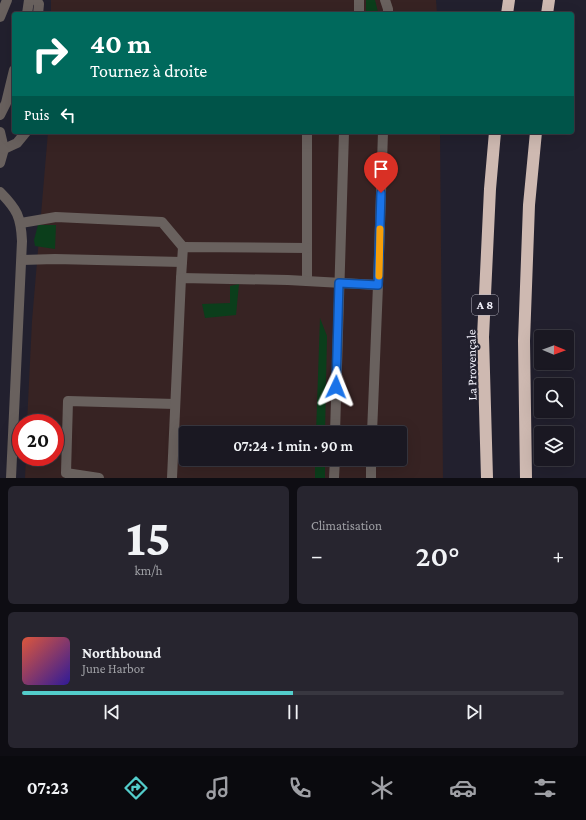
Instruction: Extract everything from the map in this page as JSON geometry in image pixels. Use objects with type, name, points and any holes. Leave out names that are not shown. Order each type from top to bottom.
[{"type":"highway","points":[[507,12],[509,0]]},
{"type":"highway","points":[[547,12],[549,0]]},
{"type":"highway","name":"La Provençale","points":[[487,478],[484,337],[490,189],[495,134]]},
{"type":"highway","points":[[526,478],[524,341],[529,205],[536,134]]},
{"type":"street","points":[[0,17],[7,0]]},
{"type":"street","points":[[27,12],[29,0]]},
{"type":"street","points":[[36,0],[39,4],[38,12]]},
{"type":"street","points":[[359,0],[359,12]]},
{"type":"street","points":[[385,0],[388,12]]},
{"type":"street","points":[[0,115],[6,103],[12,78]]},
{"type":"street","points":[[0,132],[4,149],[0,163]]},
{"type":"street","points":[[4,149],[17,143],[24,134]]},
{"type":"street","points":[[307,134],[307,281]]},
{"type":"street","points":[[335,426],[344,134]]},
{"type":"street","points":[[372,426],[383,134]]},
{"type":"street","points":[[0,192],[16,210],[21,223],[22,260],[18,414]]},
{"type":"street","points":[[21,223],[56,217],[162,222],[183,247],[172,478]]},
{"type":"street","points":[[183,247],[307,248]]},
{"type":"street","points":[[22,260],[55,259],[182,262]]},
{"type":"street","points":[[181,278],[307,281],[378,285]]},
{"type":"street","points":[[99,478],[66,473],[68,401],[175,404]]},
{"type":"street","points":[[11,478],[13,466]]},
{"type":"street","points":[[334,466],[334,478]]},
{"type":"street","points":[[371,466],[371,478]]},
{"type":"shaded area","points":[[51,0],[436,0],[437,12],[51,12]]},
{"type":"shaded area","points":[[48,134],[440,134],[443,478],[25,478],[26,466],[64,466],[64,414],[27,414],[32,321]]},
{"type":"green space","points":[[366,0],[375,0],[378,12],[366,12]]},
{"type":"green space","points":[[38,225],[56,225],[55,249],[35,246],[34,240]]},
{"type":"green space","points":[[239,284],[236,315],[205,318],[202,304],[230,303],[230,286]]},
{"type":"green space","points":[[320,318],[327,336],[325,426],[316,426]]},
{"type":"green space","points":[[315,466],[325,466],[325,478],[315,478]]},
{"type":"slow traffic","points":[[379,276],[380,229]]},
{"type":"route","points":[[336,387],[339,283],[378,285],[381,193]]}]
